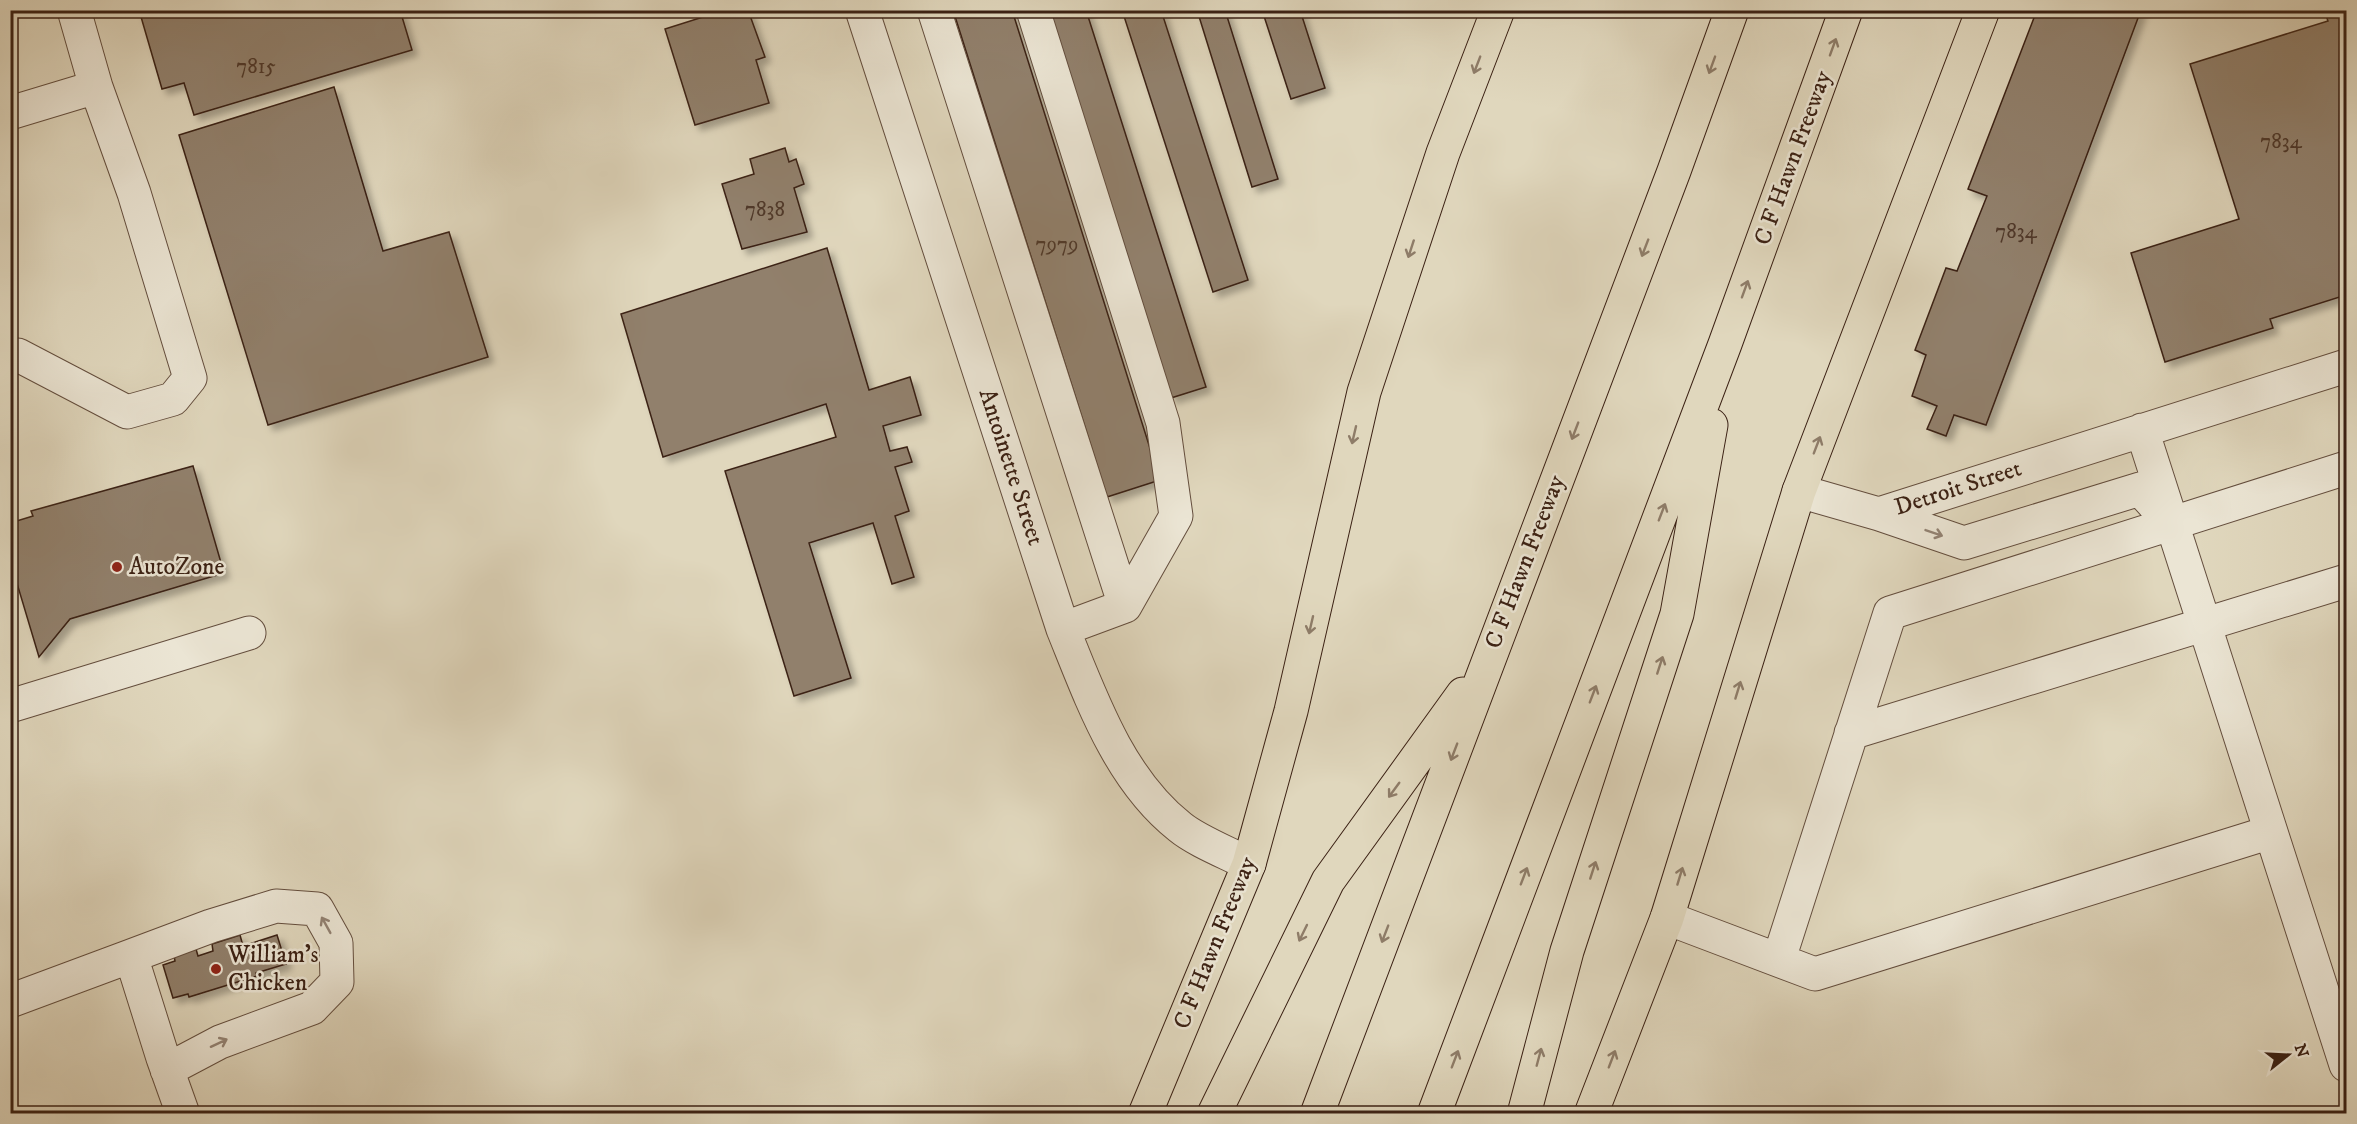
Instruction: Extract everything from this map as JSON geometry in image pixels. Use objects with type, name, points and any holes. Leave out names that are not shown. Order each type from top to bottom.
[{"type":"main road","name":"C F Hawn Freeway","points":[[1145,1113],[1249,864],[1291,711],[1364,392],[1443,153],[1498,10]]},
{"type":"main road","name":"C F Hawn Freeway","points":[[1317,1113],[1674,171],[1732,10]]},
{"type":"main road","name":"C F Hawn Freeway","points":[[1434,1113],[1725,344],[1846,10]]},
{"type":"main road","points":[[1591,1113],[1667,918],[1799,491],[1983,10]]},
{"type":"main road","points":[[1524,1113],[1567,951],[1677,614],[1725,344]]},
{"type":"main road","points":[[1214,1113],[1328,881],[1489,658]]},
{"type":"street","points":[[10,357],[18,355],[127,412],[173,399],[190,378],[134,193],[96,87],[74,10]]},
{"type":"street","name":"Antoinette Street","points":[[862,10],[1063,629],[1099,719],[1138,784],[1181,828],[1249,864]]},
{"type":"street","points":[[934,10],[1125,606]]},
{"type":"street","points":[[1033,10],[1163,423],[1176,516],[1125,606],[1063,629]]},
{"type":"street","points":[[10,113],[96,87]]},
{"type":"street","name":"Detroit Street","points":[[1799,491],[1879,514],[2081,448],[2346,366]]},
{"type":"street","points":[[2142,430],[2346,1065]]},
{"type":"street","points":[[1779,959],[1890,613],[2346,468]]},
{"type":"street","points":[[1879,514],[1964,543],[2140,489],[2172,524]]},
{"type":"street","points":[[1851,733],[2346,581]]},
{"type":"street","points":[[10,706],[249,633]]},
{"type":"street","points":[[1667,918],[1815,974],[2271,832]]},
{"type":"street","points":[[10,1001],[211,926],[276,906],[317,909],[336,943],[337,982],[312,1008],[220,1042],[167,1070]]},
{"type":"street","points":[[130,956],[183,1113]]},
{"type":"building","points":[[139,10],[400,10],[412,50],[194,115],[184,83],[162,89]]},
{"type":"building","points":[[725,10],[748,10],[765,57],[756,60],[769,103],[695,125],[665,29]]},
{"type":"building","points":[[953,10],[1012,10],[1160,480],[1107,497]]},
{"type":"building","points":[[1048,10],[1086,10],[1206,387],[1171,398]]},
{"type":"building","points":[[1122,10],[1161,10],[1248,280],[1213,292]]},
{"type":"building","points":[[1197,10],[1225,10],[1278,179],[1252,187]]},
{"type":"building","points":[[1262,10],[1300,10],[1325,88],[1291,99]]},
{"type":"building","points":[[2037,10],[2141,10],[1986,425],[1954,415],[1946,436],[1927,429],[1937,406],[1912,396],[1926,355],[1915,350],[1946,268],[1957,271],[1987,196],[1968,189]]},
{"type":"building","points":[[2324,10],[2346,10],[2346,295],[2270,319],[2273,328],[2165,362],[2131,253],[2239,219],[2190,64],[2328,21]]},
{"type":"building","points":[[334,87],[383,251],[449,232],[488,357],[268,425],[179,135]]},
{"type":"building","points":[[785,148],[789,162],[796,159],[804,184],[794,188],[807,232],[742,249],[722,184],[754,174],[750,159]]},
{"type":"building","points":[[827,248],[869,390],[910,377],[921,415],[883,426],[890,451],[907,447],[912,462],[895,467],[909,511],[895,516],[914,577],[892,584],[873,523],[809,543],[851,678],[794,696],[725,471],[836,437],[826,404],[663,457],[621,314]]},
{"type":"building","name":"AutoZone","points":[[193,466],[224,573],[70,619],[39,657],[10,560],[10,523],[33,516],[31,511]]},
{"type":"building","name":"William's Chicken","points":[[240,935],[243,946],[277,935],[286,964],[256,973],[257,976],[189,997],[188,994],[173,998],[163,965],[175,961],[174,956],[196,949],[198,956],[213,951],[212,944]]},
{"type":"place","name":"AutoZone","points":[[117,567]]},
{"type":"place","name":"William's Chicken","points":[[216,969]]}]
